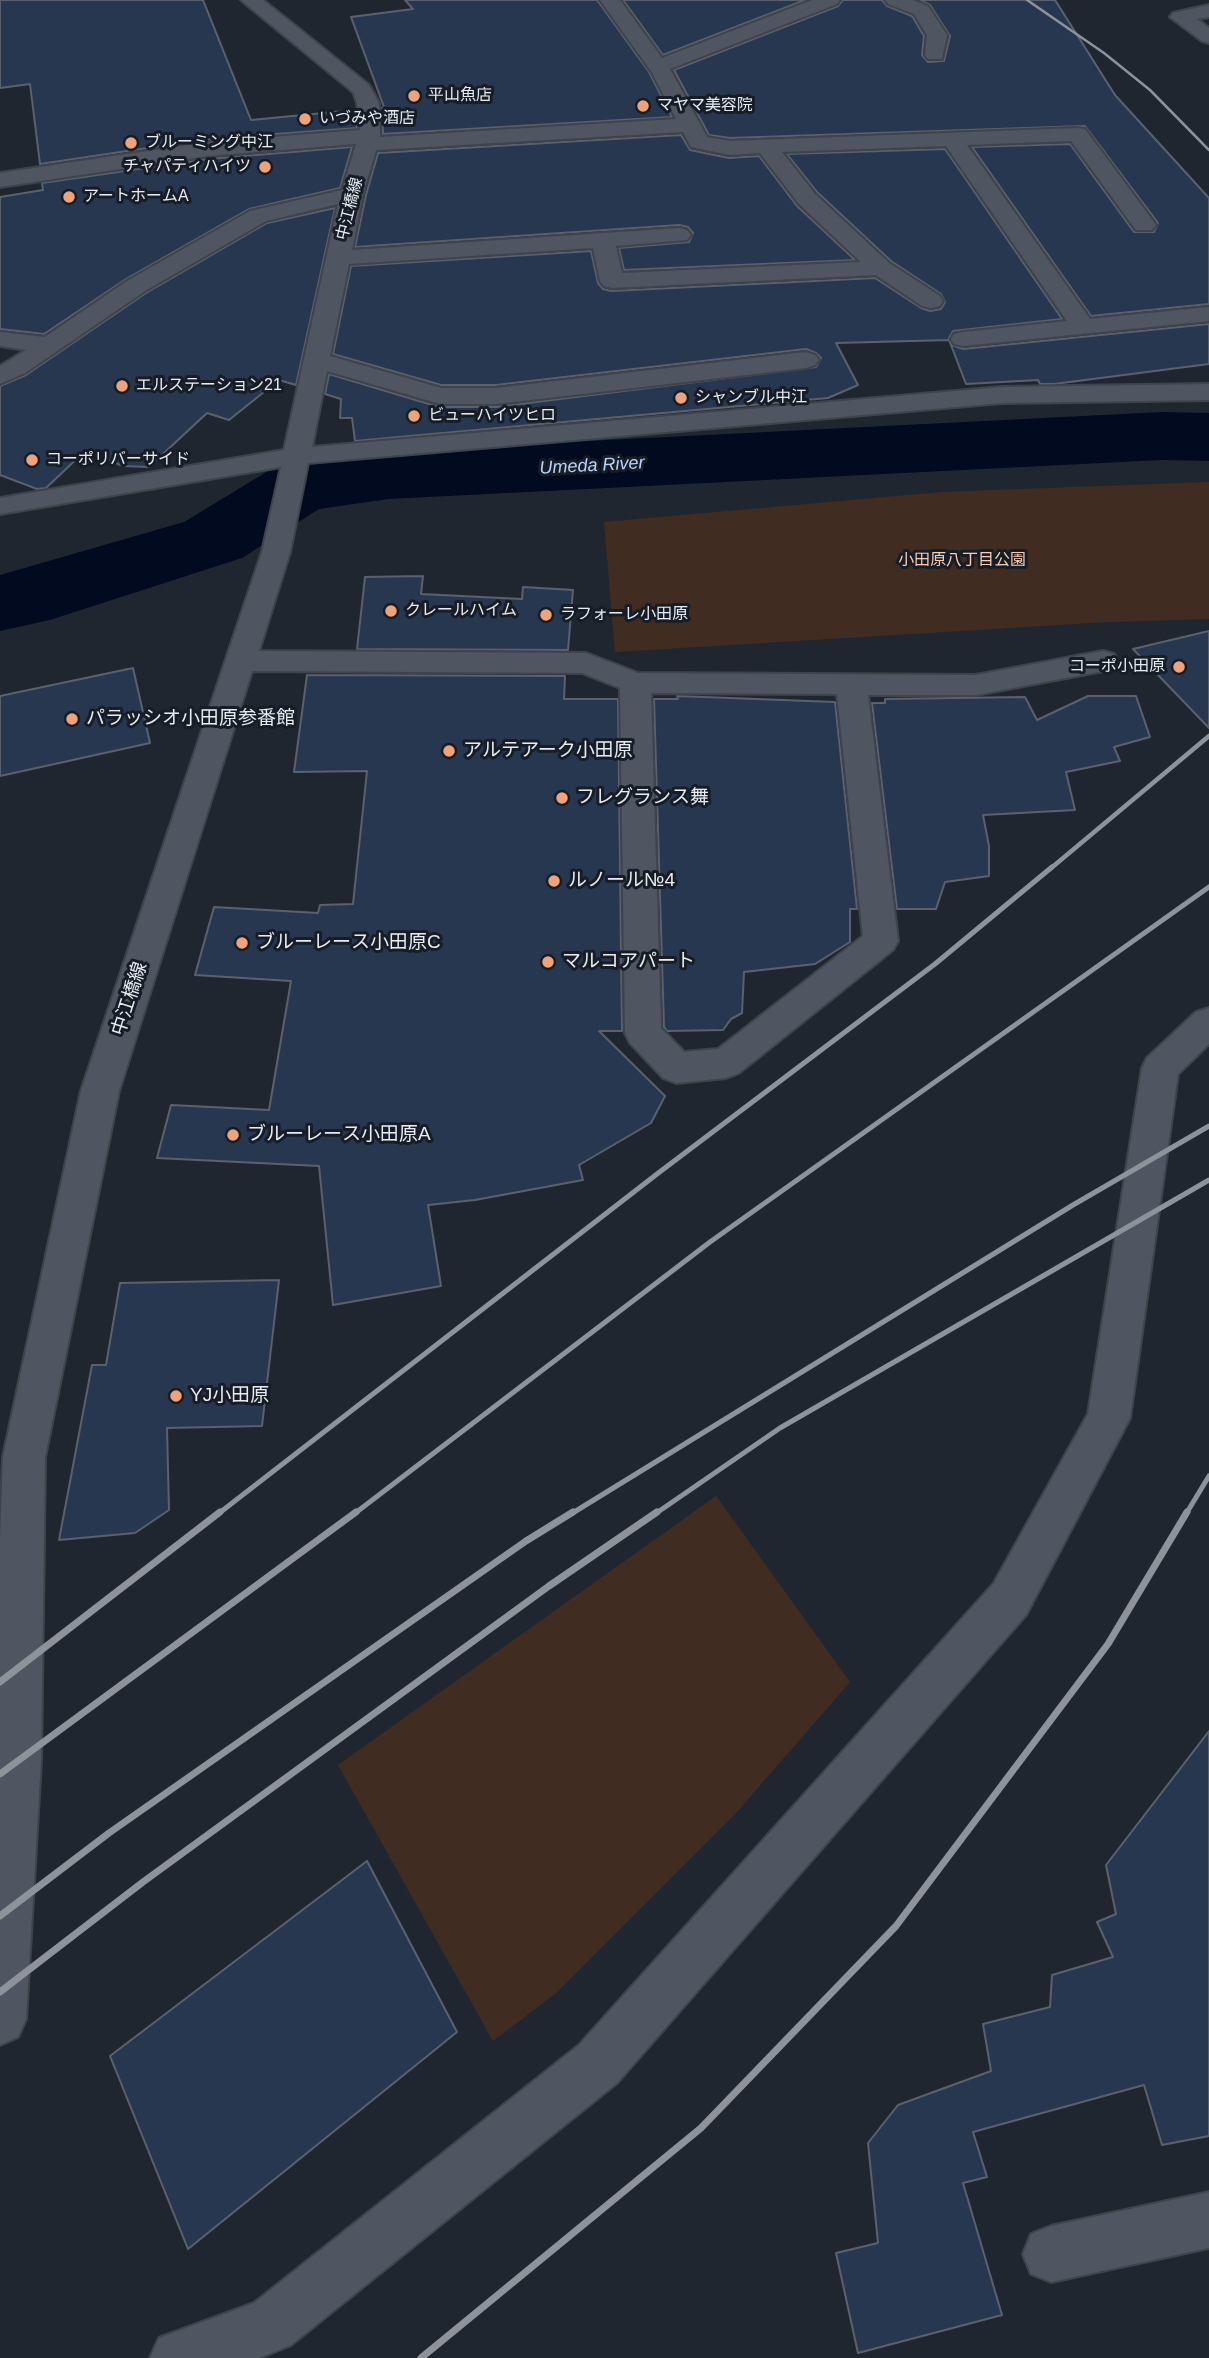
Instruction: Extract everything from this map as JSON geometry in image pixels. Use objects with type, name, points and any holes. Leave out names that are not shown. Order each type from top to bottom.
[{"type":"street","name":"中江橋線","points":[[0,2019],[17,1760],[12,1457],[100,1091],[276,552],[352,194],[368,140],[368,103],[362,89],[251,0]]},
{"type":"street","points":[[610,0],[658,67],[699,142],[730,148],[1077,134],[1144,225]]},
{"type":"street","points":[[658,67],[830,0]]},
{"type":"street","points":[[895,0],[921,10],[937,35],[935,55]]},
{"type":"street","points":[[1209,11],[1180,18],[1209,37]]},
{"type":"street","points":[[0,180],[208,149],[688,125]]},
{"type":"street","points":[[952,139],[1083,327]]},
{"type":"street","points":[[766,147],[807,199],[881,268],[931,301]]},
{"type":"street","points":[[0,376],[136,286],[258,216],[352,194]]},
{"type":"street","points":[[339,258],[679,235]]},
{"type":"street","points":[[603,240],[612,281],[881,268]]},
{"type":"street","points":[[963,339],[1209,314]]},
{"type":"street","points":[[0,339],[50,345]]},
{"type":"street","points":[[317,360],[440,396],[485,396],[806,360]]},
{"type":"street","points":[[0,506],[295,463],[492,441],[1002,395],[1209,393]]},
{"type":"street","points":[[240,661],[586,663],[635,683],[976,685],[1103,661]]},
{"type":"street","points":[[635,683],[643,1033],[676,1068],[726,1063],[881,941],[851,684]]},
{"type":"street","points":[[179,2358],[271,2325],[598,2064],[1010,1599],[1109,1419],[1160,1068],[1209,1022]]},
{"type":"street","points":[[1051,2254],[1209,2220]]},
{"type":"green space","name":"小田原八丁目公園","points":[[1209,482],[1209,619],[1108,622],[615,652],[604,522],[943,492]]},
{"type":"green space","points":[[716,1496],[850,1682],[736,1813],[555,1994],[493,2041],[338,1765]]},
{"type":"building","points":[[0,0],[203,0],[251,120],[355,110],[357,128],[208,139],[40,164],[30,84],[0,88]]},
{"type":"building","points":[[405,0],[597,0],[649,72],[672,117],[383,134],[384,107],[351,17],[413,9]]},
{"type":"building","points":[[623,0],[805,0],[663,55]]},
{"type":"building","points":[[843,0],[882,0],[887,6],[912,16],[924,36],[922,55],[928,62],[944,61],[950,36],[930,5],[920,0],[1055,0],[1115,95],[1209,198],[1209,304],[1091,316],[972,147],[1070,144],[1134,232],[1154,232],[1158,223],[1085,126],[730,138],[709,135],[674,70],[838,6]]},
{"type":"building","points":[[681,135],[690,150],[729,158],[759,156],[797,206],[855,260],[624,270],[619,248],[689,242],[693,233],[688,227],[679,225],[355,247],[378,153]]},
{"type":"building","points":[[352,147],[340,188],[249,209],[126,279],[44,334],[0,329],[0,197],[43,190],[42,183],[208,159]]},
{"type":"building","points":[[945,149],[1062,319],[953,331],[949,338],[952,345],[963,349],[1209,324],[1209,364],[1054,384],[1040,384],[1038,380],[966,384],[949,340],[836,343],[858,385],[828,398],[355,441],[352,418],[340,418],[341,399],[325,394],[329,374],[439,407],[496,407],[816,367],[821,358],[806,349],[496,385],[441,385],[333,354],[351,266],[591,251],[598,283],[603,289],[611,291],[875,278],[921,308],[930,311],[941,309],[945,302],[941,294],[891,261],[817,192],[787,154]]},
{"type":"building","points":[[335,208],[296,385],[279,380],[229,420],[207,413],[149,467],[123,466],[85,451],[46,488],[37,489],[0,475],[0,386],[26,375],[146,293],[267,223]]},
{"type":"building","points":[[423,576],[421,594],[522,599],[523,587],[573,590],[568,650],[357,649],[365,577]]},
{"type":"building","name":"コーポ小田原","points":[[1209,631],[1209,728],[1133,649]]},
{"type":"building","name":"パラッシオ小田原参番館","points":[[133,668],[150,743],[0,776],[0,696]]},
{"type":"building","points":[[307,675],[565,676],[564,699],[618,699],[622,1031],[599,1031],[665,1096],[651,1123],[579,1165],[583,1180],[475,1200],[428,1205],[441,1286],[333,1305],[319,1166],[157,1158],[171,1105],[269,1110],[291,981],[195,975],[214,907],[318,913],[320,905],[353,904],[367,771],[294,772]]},
{"type":"building","points":[[677,696],[835,702],[857,909],[850,909],[850,942],[815,964],[744,972],[742,1013],[731,1019],[723,1030],[667,1031],[664,1027],[654,699],[678,699]]},
{"type":"building","points":[[1088,696],[1136,696],[1150,737],[1114,747],[1120,761],[1066,772],[1075,810],[983,815],[989,846],[989,876],[945,882],[936,909],[897,909],[872,703],[885,703],[885,699],[1025,697],[1037,720]]},
{"type":"building","points":[[279,1280],[262,1426],[167,1428],[169,1510],[135,1533],[59,1540],[92,1365],[106,1365],[120,1283]]},
{"type":"building","points":[[1209,1731],[1209,2136],[1162,2145],[1144,2085],[973,2132],[987,2177],[963,2183],[1002,2315],[858,2353],[836,2253],[878,2243],[868,2143],[898,2105],[991,2071],[983,2024],[1050,2007],[1052,1975],[1113,1957],[1097,1922],[1116,1914],[1106,1865]]},
{"type":"building","points":[[367,1861],[457,2032],[188,2249],[110,2056]]},
{"type":"waterway","name":"Umeda River","points":[[0,603],[20,600],[213,540],[297,488],[389,475],[1162,436],[1209,437]]},
{"type":"railway","points":[[1027,0],[1104,53],[1150,90],[1209,150]]},
{"type":"railway","points":[[1050,869],[1209,736]]},
{"type":"railway","points":[[218,1514],[657,1174],[935,964],[1052,867]]},
{"type":"railway","points":[[354,1514],[710,1242],[1209,887]]},
{"type":"railway","points":[[571,1514],[1073,1205],[1209,1126]]},
{"type":"railway","points":[[655,1514],[780,1428],[1209,1180]]},
{"type":"railway","points":[[1186,1514],[1209,1476]]},
{"type":"railway","points":[[0,1682],[220,1512]]},
{"type":"railway","points":[[0,1774],[356,1512]]},
{"type":"railway","points":[[0,1916],[109,1833],[526,1541],[573,1512]]},
{"type":"railway","points":[[0,1992],[143,1882],[549,1586],[657,1512]]},
{"type":"railway","points":[[421,2358],[701,2128],[896,1926],[1108,1644],[1187,1512]]},
{"type":"place","name":"平山魚店","points":[[414,96]]},
{"type":"place","name":"マヤマ美容院","points":[[643,106]]},
{"type":"place","name":"いづみや酒店","points":[[305,119]]},
{"type":"place","name":"ブルーミング中江","points":[[131,143]]},
{"type":"place","name":"チャパティハイツ","points":[[265,167]]},
{"type":"place","name":"アートホームA","points":[[69,197]]},
{"type":"place","name":"エルステーション21","points":[[122,386]]},
{"type":"place","name":"シャンブル中江","points":[[681,398]]},
{"type":"place","name":"ビューハイツヒロ","points":[[414,416]]},
{"type":"place","name":"コーポリバーサイド","points":[[32,460]]},
{"type":"place","name":"クレールハイム","points":[[391,611]]},
{"type":"place","name":"ラフォーレ小田原","points":[[546,615]]},
{"type":"place","name":"コーポ小田原","points":[[1179,667]]},
{"type":"place","name":"パラッシオ小田原参番館","points":[[72,719]]},
{"type":"place","name":"アルテアーク小田原","points":[[449,751]]},
{"type":"place","name":"フレグランス舞","points":[[562,798]]},
{"type":"place","name":"ルノール№4","points":[[554,881]]},
{"type":"place","name":"ブルーレース小田原C","points":[[242,943]]},
{"type":"place","name":"マルコアパート","points":[[548,962]]},
{"type":"place","name":"ブルーレース小田原A","points":[[233,1135]]},
{"type":"place","name":"YJ小田原","points":[[176,1396]]}]
